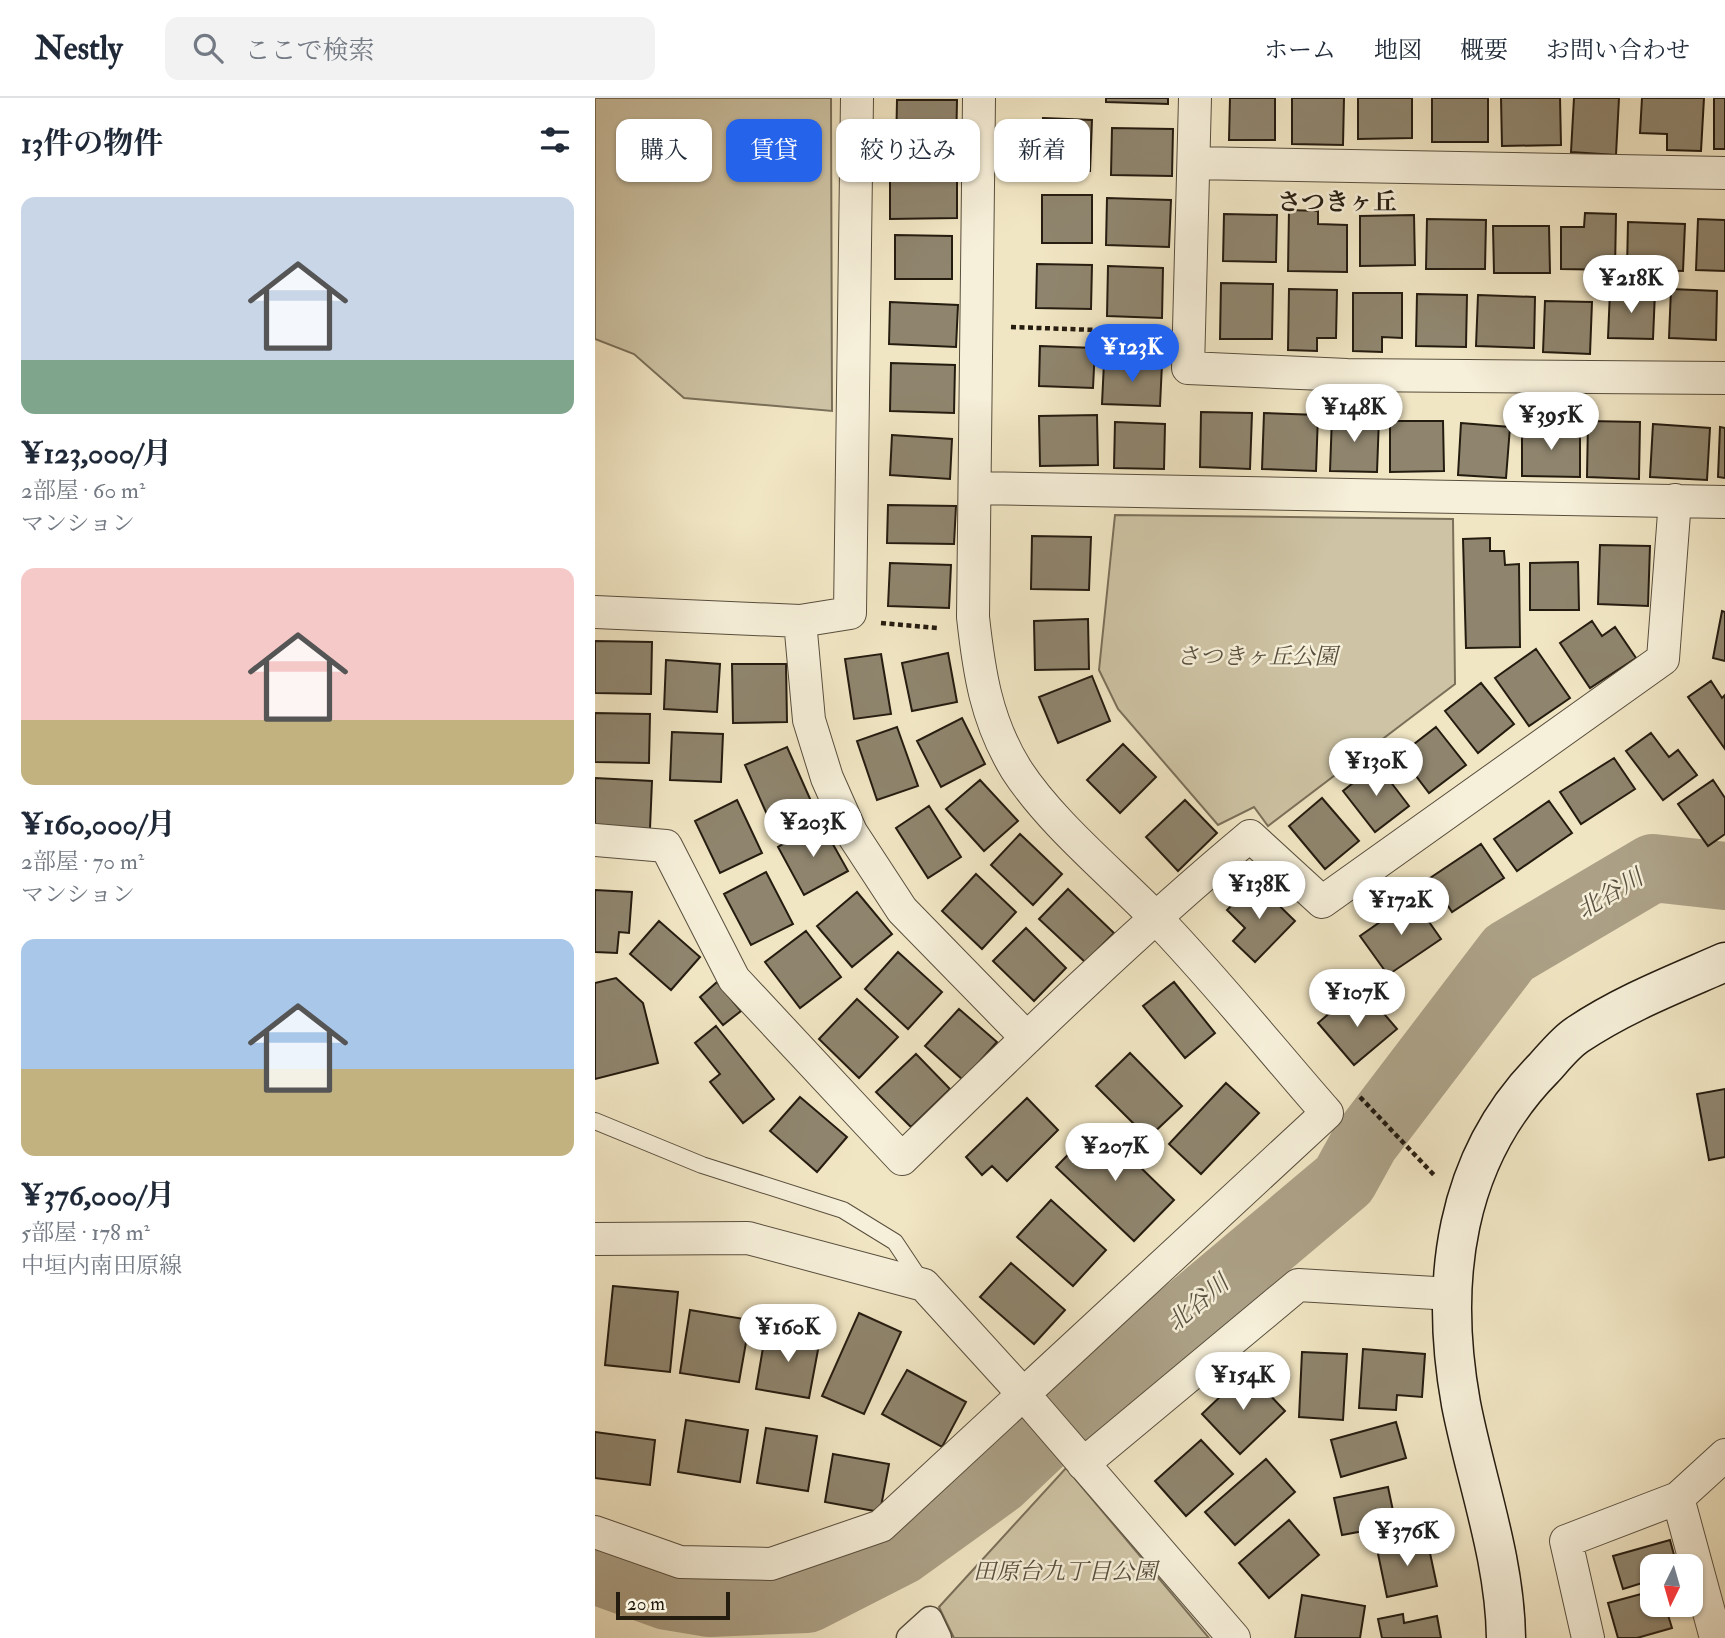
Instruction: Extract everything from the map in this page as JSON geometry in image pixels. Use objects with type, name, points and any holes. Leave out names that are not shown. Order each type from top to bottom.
[{"type":"main road","points":[[1506,1638],[1497,1561],[1461,1403],[1451,1323],[1454,1246],[1472,1176],[1517,1095],[1575,1036],[1648,995],[1725,962]]},
{"type":"street","points":[[595,612],[800,621],[850,613],[857,98]]},
{"type":"street","points":[[595,1532],[680,1562],[771,1564],[881,1526],[1025,1396],[1327,1113],[1158,919],[1054,815],[1016,769],[994,721],[979,678],[974,630],[979,98]]},
{"type":"street","points":[[1195,98],[1188,368],[1346,374],[1725,378]]},
{"type":"street","points":[[1194,163],[1725,173]]},
{"type":"street","points":[[976,488],[1725,502]]},
{"type":"street","points":[[595,840],[666,846],[734,979],[902,1159],[1195,882],[1250,836],[1322,902],[1663,659],[1675,500]]},
{"type":"street","points":[[800,621],[809,720],[827,778],[851,832],[902,910],[1027,1038]]},
{"type":"street","points":[[595,1239],[748,1238],[924,1286],[1025,1396],[1234,1638]]},
{"type":"street","points":[[1082,1462],[1298,1285],[1452,1294]]},
{"type":"street","points":[[1588,1638],[1566,1541],[1678,1499],[1725,1455]]},
{"type":"street","points":[[1678,1499],[1716,1638]]},
{"type":"street","points":[[909,1638],[930,1619],[939,1638]]},
{"type":"lane","points":[[595,1121],[702,1165],[843,1210],[895,1242],[924,1286]]},
{"type":"path","points":[[976,326],[1189,334]]},
{"type":"path","points":[[886,624],[974,630]]},
{"type":"path","points":[[1370,1108],[1435,1177],[1444,1163],[1472,1176]]},
{"type":"green space","points":[[595,98],[831,98],[832,411],[684,398],[634,354],[595,339]]},
{"type":"green space","name":"さつきヶ丘公園","points":[[1115,515],[1453,519],[1455,684],[1268,826],[1254,807],[1218,825],[1118,709],[1099,670]]},
{"type":"green space","name":"田原台九丁目公園","points":[[1066,1468],[1209,1638],[954,1638],[939,1607]]},
{"type":"building","points":[[1106,98],[1168,98],[1168,104],[1106,102]]},
{"type":"building","points":[[1230,98],[1275,98],[1275,140],[1229,140]]},
{"type":"building","points":[[1292,98],[1344,98],[1343,145],[1292,144]]},
{"type":"building","points":[[1358,98],[1412,98],[1412,138],[1358,139]]},
{"type":"building","points":[[1432,98],[1488,98],[1488,142],[1432,142]]},
{"type":"building","points":[[1501,98],[1560,98],[1561,145],[1502,146]]},
{"type":"building","points":[[1574,98],[1619,98],[1616,155],[1571,152]]},
{"type":"building","points":[[1642,98],[1704,98],[1701,151],[1667,150],[1667,134],[1640,133]]},
{"type":"building","points":[[1714,98],[1725,98],[1725,149],[1714,149]]},
{"type":"building","points":[[897,100],[957,100],[957,119],[897,119]]},
{"type":"building","points":[[1090,120],[1092,120],[1090,171]]},
{"type":"building","points":[[1112,128],[1173,129],[1172,176],[1111,175]]},
{"type":"building","points":[[890,182],[957,182],[957,218],[890,219]]},
{"type":"building","points":[[1042,195],[1092,195],[1092,243],[1042,243]]},
{"type":"building","points":[[1107,198],[1171,200],[1169,247],[1106,245]]},
{"type":"building","points":[[1289,210],[1318,211],[1318,224],[1347,225],[1347,272],[1288,271]]},
{"type":"building","points":[[1585,213],[1616,214],[1615,270],[1561,269],[1561,227],[1584,227]]},
{"type":"building","points":[[1224,214],[1277,215],[1276,262],[1223,261]]},
{"type":"building","points":[[1414,215],[1415,265],[1360,266],[1360,216]]},
{"type":"building","points":[[1427,219],[1486,220],[1485,269],[1426,269]]},
{"type":"building","points":[[1698,219],[1725,220],[1725,271],[1696,270]]},
{"type":"building","points":[[1628,222],[1685,224],[1683,271],[1627,269]]},
{"type":"building","points":[[1493,226],[1549,226],[1550,273],[1494,273]]},
{"type":"building","points":[[895,235],[952,236],[952,279],[895,279]]},
{"type":"building","points":[[1037,264],[1092,265],[1091,309],[1036,308]]},
{"type":"building","points":[[1108,266],[1163,268],[1162,318],[1107,316]]},
{"type":"building","points":[[1221,283],[1273,284],[1272,339],[1220,339]]},
{"type":"building","points":[[1289,289],[1337,290],[1336,338],[1317,338],[1317,351],[1288,350]]},
{"type":"building","points":[[1671,289],[1717,291],[1716,340],[1669,338]]},
{"type":"building","points":[[1610,291],[1655,292],[1653,339],[1608,338]]},
{"type":"building","points":[[1353,293],[1402,293],[1402,338],[1382,337],[1382,352],[1353,351]]},
{"type":"building","points":[[1417,294],[1467,295],[1466,347],[1416,346]]},
{"type":"building","points":[[1478,295],[1535,297],[1534,348],[1476,346]]},
{"type":"building","points":[[1545,301],[1592,302],[1590,354],[1543,352]]},
{"type":"building","points":[[890,302],[958,305],[956,347],[889,344]]},
{"type":"building","points":[[1040,346],[1095,348],[1093,388],[1039,386]]},
{"type":"building","points":[[1104,362],[1162,364],[1160,406],[1102,404]]},
{"type":"building","points":[[891,363],[955,365],[954,413],[890,411]]},
{"type":"building","points":[[1201,412],[1252,413],[1250,469],[1200,467]]},
{"type":"building","points":[[1264,413],[1318,415],[1316,471],[1262,469]]},
{"type":"building","points":[[1097,415],[1098,465],[1040,466],[1039,416]]},
{"type":"building","points":[[1332,417],[1379,418],[1377,472],[1330,471]]},
{"type":"building","points":[[1390,421],[1443,421],[1444,471],[1390,472]]},
{"type":"building","points":[[1588,421],[1640,422],[1639,479],[1587,477]]},
{"type":"building","points":[[1115,422],[1165,424],[1164,469],[1114,468]]},
{"type":"building","points":[[1461,423],[1510,427],[1506,478],[1458,475]]},
{"type":"building","points":[[1653,424],[1710,428],[1707,480],[1650,477]]},
{"type":"building","points":[[1522,427],[1580,428],[1580,477],[1522,476]]},
{"type":"building","points":[[1720,427],[1725,428],[1725,478],[1718,477]]},
{"type":"building","points":[[892,435],[952,439],[950,479],[890,475]]},
{"type":"building","points":[[888,505],[956,506],[954,544],[887,543]]},
{"type":"building","points":[[1032,536],[1091,537],[1089,590],[1031,589]]},
{"type":"building","points":[[1490,538],[1490,551],[1504,551],[1505,565],[1519,564],[1520,647],[1466,648],[1463,539]]},
{"type":"building","points":[[1600,545],[1650,546],[1648,606],[1598,604]]},
{"type":"building","points":[[1578,562],[1579,610],[1530,610],[1530,563]]},
{"type":"building","points":[[890,563],[951,565],[949,608],[888,606]]},
{"type":"building","points":[[1722,611],[1725,612],[1725,661],[1713,658]]},
{"type":"building","points":[[1088,619],[1089,669],[1035,670],[1034,621]]},
{"type":"building","points":[[1592,621],[1602,636],[1615,627],[1636,658],[1590,688],[1560,643]]},
{"type":"building","points":[[595,641],[652,642],[651,694],[595,693]]},
{"type":"building","points":[[1536,649],[1570,698],[1529,726],[1495,678]]},
{"type":"building","points":[[948,653],[957,702],[912,711],[902,663]]},
{"type":"building","points":[[881,654],[891,714],[854,719],[845,659]]},
{"type":"building","points":[[666,660],[720,664],[717,712],[664,709]]},
{"type":"building","points":[[732,664],[786,664],[787,722],[733,723]]},
{"type":"building","points":[[1092,676],[1110,721],[1058,743],[1039,697]]},
{"type":"building","points":[[1711,681],[1722,698],[1725,695],[1725,749],[1688,697]]},
{"type":"building","points":[[1481,683],[1514,724],[1478,753],[1445,711]]},
{"type":"building","points":[[595,713],[650,714],[649,763],[595,762]]},
{"type":"building","points":[[962,718],[985,764],[941,787],[917,741]]},
{"type":"building","points":[[897,727],[918,786],[877,800],[857,741]]},
{"type":"building","points":[[1436,727],[1466,765],[1429,793],[1400,755]]},
{"type":"building","points":[[672,732],[723,734],[721,782],[670,780]]},
{"type":"building","points":[[1651,733],[1669,757],[1678,750],[1697,775],[1663,800],[1626,751]]},
{"type":"building","points":[[1123,744],[1156,777],[1120,813],[1087,780]]},
{"type":"building","points":[[787,747],[811,801],[769,819],[745,765]]},
{"type":"building","points":[[1614,758],[1635,789],[1581,824],[1560,792]]},
{"type":"building","points":[[1377,764],[1409,806],[1375,832],[1343,791]]},
{"type":"building","points":[[595,778],[652,781],[650,829],[595,827]]},
{"type":"building","points":[[980,780],[1018,821],[984,851],[946,809]]},
{"type":"building","points":[[1713,780],[1725,798],[1725,834],[1708,846],[1678,804]]},
{"type":"building","points":[[1322,798],[1359,841],[1325,869],[1289,826]]},
{"type":"building","points":[[737,800],[762,853],[720,873],[695,821]]},
{"type":"building","points":[[1185,800],[1217,833],[1178,871],[1146,837]]},
{"type":"building","points":[[1549,801],[1572,833],[1517,871],[1494,839]]},
{"type":"building","points":[[929,806],[961,857],[928,878],[896,828]]},
{"type":"building","points":[[821,823],[848,871],[804,895],[778,847]]},
{"type":"building","points":[[1020,834],[1062,874],[1033,905],[991,865]]},
{"type":"building","points":[[1481,844],[1504,878],[1452,912],[1430,878]]},
{"type":"building","points":[[766,872],[793,924],[751,945],[724,894]]},
{"type":"building","points":[[976,874],[1016,912],[982,949],[942,911]]},
{"type":"building","points":[[1255,882],[1295,921],[1255,962],[1233,941],[1245,928],[1227,910]]},
{"type":"building","points":[[1068,889],[1114,933],[1085,962],[1039,919]]},
{"type":"building","points":[[595,890],[632,892],[629,933],[619,932],[617,953],[595,952]]},
{"type":"building","points":[[857,892],[892,934],[852,967],[817,926]]},
{"type":"building","points":[[1413,899],[1441,939],[1388,975],[1360,936]]},
{"type":"building","points":[[659,921],[700,957],[671,990],[630,954]]},
{"type":"building","points":[[1026,928],[1066,968],[1034,1001],[993,961]]},
{"type":"building","points":[[806,931],[841,977],[800,1008],[765,962]]},
{"type":"building","points":[[898,952],[942,992],[908,1029],[865,989]]},
{"type":"building","points":[[616,978],[643,1003],[658,1063],[595,1079],[595,983]]},
{"type":"building","points":[[717,982],[741,1011],[723,1025],[700,997]]},
{"type":"building","points":[[1174,982],[1215,1033],[1185,1058],[1143,1006]]},
{"type":"building","points":[[857,999],[898,1037],[859,1078],[819,1039]]},
{"type":"building","points":[[1346,999],[1359,1014],[1374,1002],[1397,1029],[1354,1065],[1318,1023]]},
{"type":"building","points":[[959,1009],[997,1042],[963,1080],[925,1046]]},
{"type":"building","points":[[716,1026],[774,1099],[743,1123],[710,1082],[720,1074],[695,1043]]},
{"type":"building","points":[[1130,1053],[1182,1106],[1148,1138],[1096,1086]]},
{"type":"building","points":[[916,1054],[950,1089],[911,1127],[876,1092]]},
{"type":"building","points":[[1226,1083],[1259,1113],[1201,1174],[1169,1144]]},
{"type":"building","points":[[1725,1089],[1725,1157],[1709,1160],[1697,1094]]},
{"type":"building","points":[[800,1097],[847,1137],[817,1172],[770,1131]]},
{"type":"building","points":[[1027,1098],[1058,1130],[1007,1181],[992,1166],[982,1175],[966,1157]]},
{"type":"building","points":[[1097,1125],[1174,1200],[1134,1241],[1056,1167]]},
{"type":"building","points":[[1051,1200],[1106,1250],[1073,1286],[1017,1237]]},
{"type":"building","points":[[1011,1263],[1065,1310],[1034,1344],[980,1297]]},
{"type":"building","points":[[613,1286],[678,1292],[670,1372],[605,1365]]},
{"type":"building","points":[[690,1310],[750,1320],[739,1382],[680,1373]]},
{"type":"building","points":[[859,1313],[901,1332],[864,1414],[822,1396]]},
{"type":"building","points":[[766,1330],[820,1339],[809,1398],[756,1389]]},
{"type":"building","points":[[1363,1349],[1425,1354],[1422,1397],[1397,1395],[1396,1410],[1359,1408]]},
{"type":"building","points":[[1302,1352],[1347,1354],[1343,1420],[1299,1417]]},
{"type":"building","points":[[907,1370],[966,1402],[942,1447],[882,1414]]},
{"type":"building","points":[[1247,1371],[1285,1411],[1240,1454],[1202,1414]]},
{"type":"building","points":[[686,1420],[748,1430],[740,1482],[678,1472]]},
{"type":"building","points":[[1396,1422],[1406,1458],[1341,1477],[1331,1440]]},
{"type":"building","points":[[766,1428],[817,1436],[808,1491],[757,1483]]},
{"type":"building","points":[[595,1432],[655,1440],[650,1485],[595,1478]]},
{"type":"building","points":[[1201,1440],[1233,1474],[1186,1516],[1155,1481]]},
{"type":"building","points":[[833,1454],[889,1464],[880,1512],[825,1502]]},
{"type":"building","points":[[1266,1459],[1295,1492],[1235,1545],[1205,1512]]},
{"type":"building","points":[[1388,1487],[1396,1525],[1342,1535],[1334,1498]]},
{"type":"building","points":[[1289,1520],[1319,1555],[1269,1598],[1239,1563]]},
{"type":"building","points":[[1427,1539],[1437,1586],[1387,1597],[1377,1549]]},
{"type":"building","points":[[1670,1540],[1674,1554],[1640,1554],[1640,1584],[1623,1589],[1613,1556]]},
{"type":"building","points":[[1640,1594],[1640,1617],[1669,1617],[1672,1628],[1637,1638],[1618,1638],[1608,1603]]},
{"type":"building","points":[[1302,1595],[1365,1606],[1360,1638],[1295,1638]]},
{"type":"building","points":[[1403,1614],[1404,1623],[1437,1616],[1441,1638],[1382,1638],[1378,1619]]},
{"type":"waterway","name":"北谷川","points":[[595,1570],[667,1596],[709,1603],[807,1599],[901,1551],[998,1481],[1091,1393],[1344,1180],[1365,1142],[1509,953],[1653,868],[1725,876]]},
{"type":"district","name":"さつきヶ丘","points":[[1337,202]]}]
